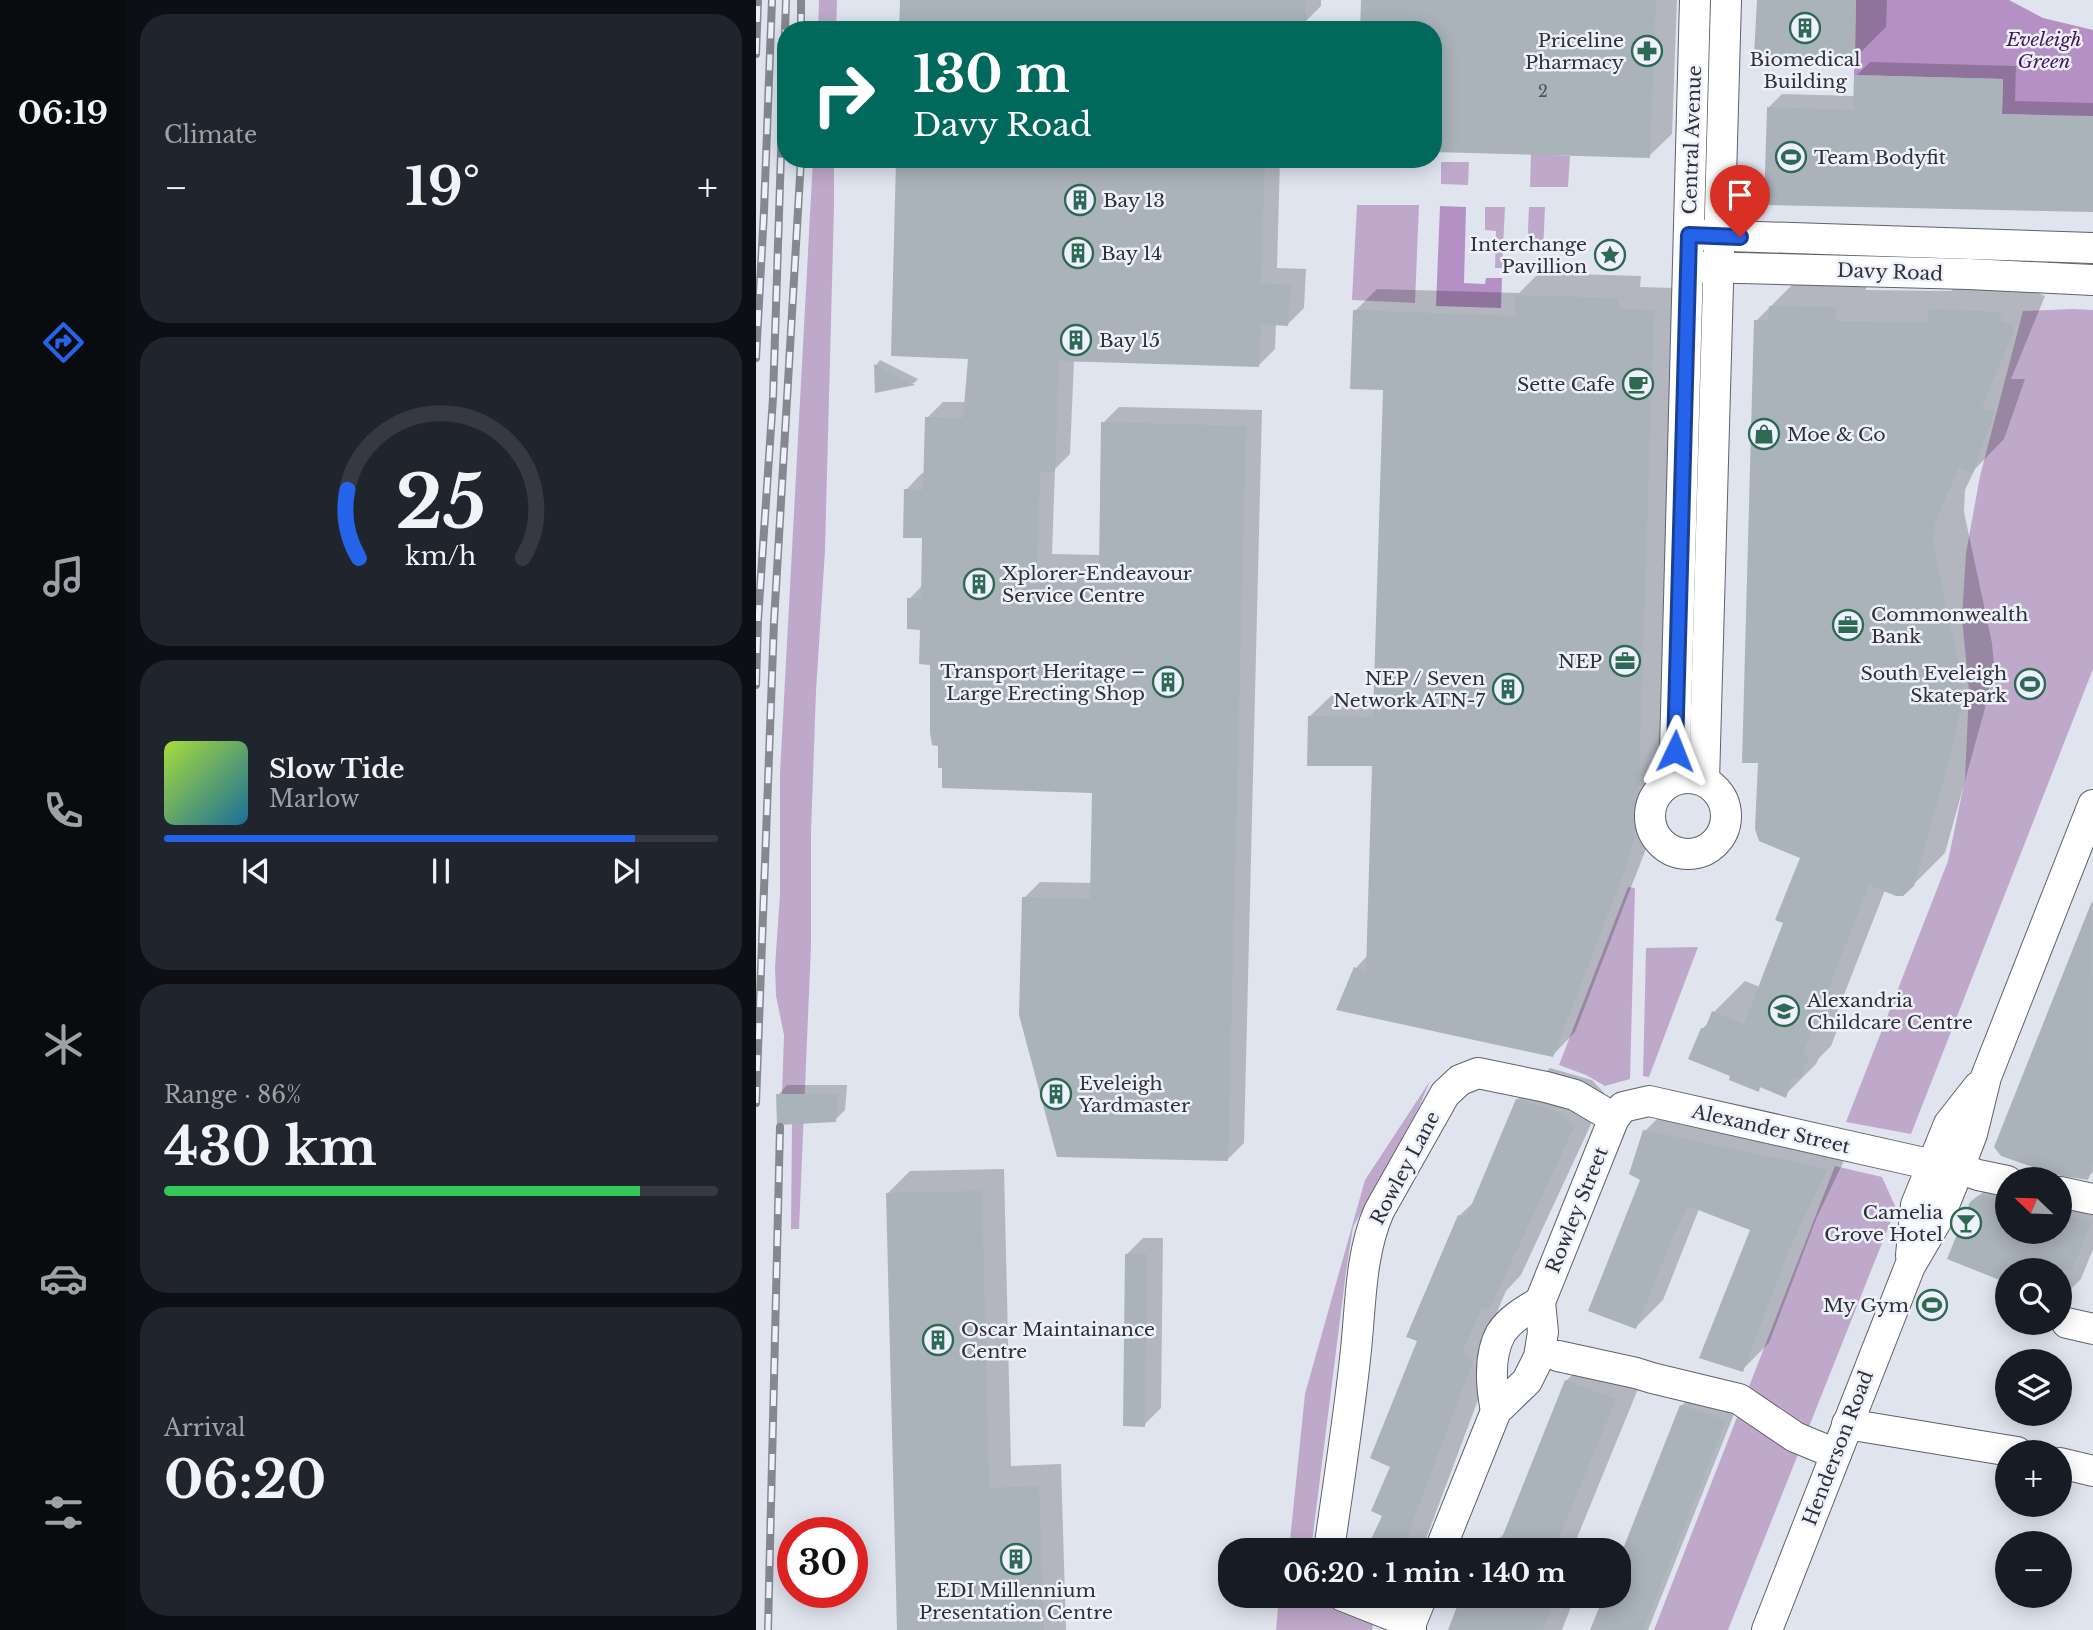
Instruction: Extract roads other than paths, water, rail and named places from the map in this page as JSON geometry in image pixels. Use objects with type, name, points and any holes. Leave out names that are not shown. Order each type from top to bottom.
[{"type":"street","name":"Central Avenue","points":[[1669,783],[1675,738],[1695,0]]},
{"type":"street","name":"Central Avenue","points":[[1704,781],[1726,0]]},
{"type":"street","name":"Davy Road","points":[[1689,235],[2093,248]]},
{"type":"street","points":[[1969,274],[1971,244]]},
{"type":"street","name":"Davy Road","points":[[1688,267],[1969,274],[2093,281]]},
{"type":"street","points":[[1686,778],[1704,781],[1718,793],[1726,810],[1720,836],[1707,849],[1690,854],[1672,850],[1658,839],[1651,822],[1652,803],[1669,783],[1686,778]]},
{"type":"street","name":"Henderson Road","points":[[1767,1630],[1910,1266],[1940,1215],[1946,1167],[1972,1134],[1986,1077],[2093,805]]},
{"type":"street","name":"Rowley Lane","points":[[1331,1538],[1355,1360],[1366,1248],[1380,1211],[1445,1094],[1460,1080],[1478,1073],[1575,1095],[1614,1118]]},
{"type":"street","name":"Alexander Street","points":[[1614,1118],[1623,1107],[1649,1101],[1995,1179]]},
{"type":"street","name":"Rowley Street","points":[[1445,1538],[1496,1411],[1527,1381],[1539,1357],[1543,1332],[1540,1302],[1614,1118]]},
{"type":"street","points":[[2072,1195],[2093,1199]]},
{"type":"street","name":"Rowley Street","points":[[1496,1411],[1492,1364],[1501,1333],[1518,1315],[1540,1302]]},
{"type":"street","points":[[1558,1356],[1739,1399],[1795,1437],[1836,1454]]},
{"type":"street","points":[[1847,1424],[1995,1448]]},
{"type":"street","points":[[2072,1466],[2093,1471]]},
{"type":"street","points":[[1369,1608],[1411,1627],[1418,1608]]},
{"type":"railway","points":[[756,54],[758,0]]},
{"type":"railway","points":[[756,358],[772,0]]},
{"type":"railway","points":[[785,21],[786,0]]},
{"type":"railway","points":[[801,0],[801,21]]},
{"type":"railway","points":[[756,685],[773,398],[781,168]]},
{"type":"railway","points":[[756,1103],[774,622],[800,168]]},
{"type":"railway","points":[[768,1630],[780,1127]]},
{"type":"place","name":"Biomedical Building","points":[[1805,28]]},
{"type":"place","name":"Priceline Pharmacy","points":[[1647,51]]},
{"type":"place","name":"Team Bodyfit","points":[[1791,157]]},
{"type":"place","name":"Bay 13","points":[[1080,200]]},
{"type":"place","name":"Bay 14","points":[[1078,253]]},
{"type":"place","name":"Interchange Pavillion","points":[[1610,255]]},
{"type":"place","name":"Bay 15","points":[[1076,340]]},
{"type":"place","name":"Sette Cafe","points":[[1638,384]]},
{"type":"place","name":"Moe & Co","points":[[1764,434]]},
{"type":"place","name":"Xplorer-Endeavour Service Centre","points":[[979,584]]},
{"type":"place","name":"Commonwealth Bank","points":[[1848,625]]},
{"type":"place","name":"NEP","points":[[1625,661]]},
{"type":"place","name":"Transport Heritage – Large Erecting Shop","points":[[1168,682]]},
{"type":"place","name":"South Eveleigh Skatepark","points":[[2030,684]]},
{"type":"place","name":"NEP / Seven Network ATN-7","points":[[1508,689]]},
{"type":"place","name":"Alexandria Childcare Centre","points":[[1784,1011]]},
{"type":"place","name":"Eveleigh Yardmaster","points":[[1056,1094]]},
{"type":"place","name":"Camelia Grove Hotel","points":[[1966,1223]]},
{"type":"place","name":"My Gym","points":[[1932,1305]]},
{"type":"place","name":"Oscar Maintainance Centre","points":[[938,1340]]},
{"type":"place","name":"EDI Millennium Presentation Centre","points":[[1016,1559]]},
{"type":"park label","name":"Eveleigh Green","points":[[2044,50]]}]
